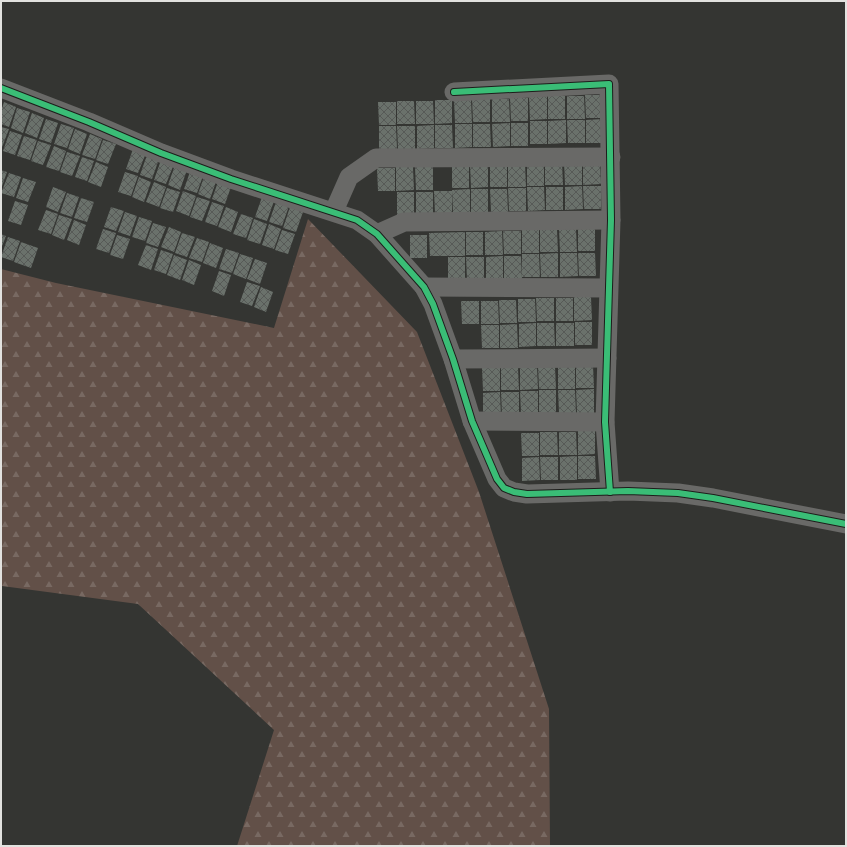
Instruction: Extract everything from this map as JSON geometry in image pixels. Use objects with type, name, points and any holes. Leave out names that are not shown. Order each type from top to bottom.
[{"type":"street","points":[[454,92],[608,84],[611,157],[611,220],[605,422],[610,492]]},
{"type":"street","points":[[1,88],[89,122],[160,153],[334,211],[357,220],[377,234],[424,287],[433,304],[453,359],[472,421],[497,479],[504,488],[514,492],[527,494],[628,491],[678,493],[713,498],[846,524]]},
{"type":"street","points":[[334,211],[349,177],[376,158],[611,157]]},
{"type":"street","points":[[377,234],[404,222],[611,220]]},
{"type":"street","points":[[424,287],[608,288]]},
{"type":"street","points":[[453,359],[607,358]]},
{"type":"street","points":[[472,421],[605,422]]},
{"type":"green space","points":[[308,219],[417,332],[479,492],[549,709],[550,846],[237,846],[274,730],[138,604],[2,586],[1,588],[1,269],[56,283],[274,328]]},
{"type":"building","points":[[585,95],[603,95],[603,118],[586,118]]},
{"type":"building","points":[[547,96],[547,119],[530,120],[529,97]]},
{"type":"building","points":[[548,96],[565,96],[565,119],[548,119]]},
{"type":"building","points":[[567,96],[584,96],[585,119],[567,119]]},
{"type":"building","points":[[510,98],[528,98],[528,121],[511,121]]},
{"type":"building","points":[[471,99],[472,123],[455,123],[454,100]]},
{"type":"building","points":[[472,99],[490,99],[490,122],[473,122]]},
{"type":"building","points":[[492,99],[509,99],[510,122],[492,122]]},
{"type":"building","points":[[435,100],[452,100],[452,123],[435,124]]},
{"type":"building","points":[[397,101],[414,101],[415,124],[397,124]]},
{"type":"building","points":[[416,101],[433,101],[434,124],[416,124]]},
{"type":"building","points":[[4,102],[16,107],[9,127],[1,124],[1,111]]},
{"type":"building","points":[[378,102],[396,102],[396,125],[379,125]]},
{"type":"building","points":[[17,108],[30,112],[23,133],[11,128]]},
{"type":"building","points":[[32,113],[44,118],[37,138],[25,133]]},
{"type":"building","points":[[46,119],[58,123],[51,143],[39,139]]},
{"type":"building","points":[[603,119],[604,143],[586,143],[586,120]]},
{"type":"building","points":[[566,120],[566,143],[548,144],[548,121]]},
{"type":"building","points":[[567,120],[585,120],[585,143],[568,143]]},
{"type":"building","points":[[530,121],[547,121],[547,144],[530,144]]},
{"type":"building","points":[[510,123],[510,146],[493,147],[492,124]]},
{"type":"building","points":[[511,123],[528,123],[528,146],[511,146]]},
{"type":"building","points":[[61,124],[74,128],[67,148],[54,144]]},
{"type":"building","points":[[455,124],[472,124],[472,147],[455,148]]},
{"type":"building","points":[[473,124],[490,124],[491,147],[473,147]]},
{"type":"building","points":[[434,125],[434,148],[417,149],[417,126]]},
{"type":"building","points":[[435,125],[452,125],[453,148],[435,148]]},
{"type":"building","points":[[379,126],[396,126],[397,149],[379,150]]},
{"type":"building","points":[[397,126],[415,126],[415,149],[398,149]]},
{"type":"building","points":[[1,127],[9,129],[1,150]]},
{"type":"building","points":[[75,129],[87,134],[80,154],[68,149]]},
{"type":"building","points":[[10,131],[22,135],[15,155],[3,151]]},
{"type":"building","points":[[90,134],[102,139],[95,159],[82,155]]},
{"type":"building","points":[[24,136],[37,140],[30,160],[17,156]]},
{"type":"building","points":[[103,140],[116,144],[108,164],[96,160]]},
{"type":"building","points":[[38,141],[51,145],[43,165],[31,161]]},
{"type":"building","points":[[54,146],[66,151],[59,171],[46,167]]},
{"type":"building","points":[[133,149],[146,153],[138,173],[126,169]]},
{"type":"building","points":[[67,152],[80,156],[72,176],[60,172]]},
{"type":"building","points":[[147,155],[159,159],[152,179],[140,175]]},
{"type":"building","points":[[82,157],[94,161],[87,181],[75,177]]},
{"type":"building","points":[[161,160],[174,164],[166,184],[154,180]]},
{"type":"building","points":[[583,161],[600,161],[601,184],[583,185]]},
{"type":"building","points":[[96,162],[108,167],[101,187],[88,182]]},
{"type":"building","points":[[545,162],[562,162],[563,185],[545,185]]},
{"type":"building","points":[[564,162],[582,162],[582,185],[565,185]]},
{"type":"building","points":[[525,163],[526,187],[508,187],[508,164]]},
{"type":"building","points":[[527,163],[544,163],[544,186],[527,186]]},
{"type":"building","points":[[488,164],[488,187],[471,188],[470,165]]},
{"type":"building","points":[[490,164],[507,164],[507,187],[490,187]]},
{"type":"building","points":[[175,165],[187,170],[180,190],[168,185]]},
{"type":"building","points":[[452,165],[469,165],[469,188],[452,188]]},
{"type":"building","points":[[396,167],[413,167],[414,190],[396,191]]},
{"type":"building","points":[[415,167],[433,167],[433,190],[416,190]]},
{"type":"building","points":[[377,168],[395,168],[395,191],[378,191]]},
{"type":"building","points":[[191,169],[204,173],[197,193],[184,189]]},
{"type":"building","points":[[1,170],[7,172],[1,189]]},
{"type":"building","points":[[125,172],[138,176],[131,196],[118,192]]},
{"type":"building","points":[[9,173],[21,177],[14,197],[1,193]]},
{"type":"building","points":[[205,174],[217,179],[210,199],[198,194]]},
{"type":"building","points":[[139,177],[151,182],[144,202],[132,197]]},
{"type":"building","points":[[23,178],[36,182],[28,202],[16,198]]},
{"type":"building","points":[[219,179],[232,184],[225,204],[212,199]]},
{"type":"building","points":[[154,182],[166,187],[159,207],[146,202]]},
{"type":"building","points":[[582,186],[583,209],[565,210],[565,187]]},
{"type":"building","points":[[583,186],[601,186],[601,209],[584,209]]},
{"type":"building","points":[[53,187],[66,192],[58,212],[46,207]]},
{"type":"building","points":[[527,187],[544,187],[545,210],[528,211]]},
{"type":"building","points":[[546,187],[563,187],[563,210],[546,210]]},
{"type":"building","points":[[167,188],[180,192],[173,212],[160,208]]},
{"type":"building","points":[[508,188],[526,188],[526,211],[509,211]]},
{"type":"building","points":[[470,189],[470,213],[453,213],[452,190]]},
{"type":"building","points":[[471,189],[488,189],[488,212],[471,212]]},
{"type":"building","points":[[490,189],[507,189],[508,212],[491,212]]},
{"type":"building","points":[[183,191],[196,196],[189,216],[176,211]]},
{"type":"building","points":[[434,191],[452,191],[452,214],[435,214]]},
{"type":"building","points":[[397,192],[414,192],[414,215],[397,215]]},
{"type":"building","points":[[416,192],[433,192],[433,215],[416,215]]},
{"type":"building","points":[[67,193],[79,197],[72,217],[60,213]]},
{"type":"building","points":[[197,197],[210,201],[202,221],[190,217]]},
{"type":"building","points":[[262,197],[274,201],[267,221],[255,217]]},
{"type":"building","points":[[81,198],[94,202],[87,222],[74,218]]},
{"type":"building","points":[[15,201],[28,205],[21,225],[8,221]]},
{"type":"building","points":[[212,202],[224,206],[217,226],[205,222]]},
{"type":"building","points":[[276,202],[289,206],[282,226],[269,222]]},
{"type":"building","points":[[111,207],[124,211],[116,231],[104,227]]},
{"type":"building","points":[[226,207],[238,212],[231,232],[218,227]]},
{"type":"building","points":[[290,207],[303,212],[296,232],[283,228]]},
{"type":"building","points":[[46,210],[58,214],[51,234],[38,230]]},
{"type":"building","points":[[125,212],[137,216],[130,236],[118,232]]},
{"type":"building","points":[[241,214],[253,218],[246,238],[233,234]]},
{"type":"building","points":[[59,215],[72,219],[64,240],[52,235]]},
{"type":"building","points":[[139,217],[152,221],[145,241],[132,237]]},
{"type":"building","points":[[254,219],[267,224],[260,244],[247,240]]},
{"type":"building","points":[[74,220],[86,225],[79,245],[67,240]]},
{"type":"building","points":[[153,223],[166,227],[158,247],[146,243]]},
{"type":"building","points":[[269,224],[281,229],[274,249],[262,245]]},
{"type":"building","points":[[169,227],[181,232],[174,252],[161,247]]},
{"type":"building","points":[[578,228],[595,228],[595,251],[578,251]]},
{"type":"building","points":[[103,229],[116,233],[109,253],[96,249]]},
{"type":"building","points":[[539,229],[539,253],[522,253],[522,230]]},
{"type":"building","points":[[540,229],[557,229],[558,252],[540,252]]},
{"type":"building","points":[[559,229],[576,229],[577,252],[560,252]]},
{"type":"building","points":[[282,230],[295,234],[288,254],[275,250]]},
{"type":"building","points":[[502,231],[503,255],[485,255],[485,232]]},
{"type":"building","points":[[503,231],[521,231],[521,254],[504,254]]},
{"type":"building","points":[[465,232],[465,256],[430,256],[429,233]]},
{"type":"building","points":[[466,232],[483,232],[483,255],[466,255]]},
{"type":"building","points":[[182,233],[195,237],[187,257],[175,253]]},
{"type":"building","points":[[1,234],[6,236],[1,249]]},
{"type":"building","points":[[117,235],[130,239],[123,259],[110,255]]},
{"type":"building","points":[[410,235],[427,235],[427,258],[410,258]]},
{"type":"building","points":[[8,237],[20,241],[13,261],[1,257]]},
{"type":"building","points":[[197,238],[209,242],[202,262],[189,258]]},
{"type":"building","points":[[21,242],[38,248],[31,268],[14,262]]},
{"type":"building","points":[[210,243],[223,248],[216,268],[203,263]]},
{"type":"building","points":[[146,245],[158,249],[151,270],[138,265]]},
{"type":"building","points":[[226,249],[239,253],[232,273],[219,269]]},
{"type":"building","points":[[161,250],[173,254],[166,274],[154,270]]},
{"type":"building","points":[[558,253],[558,277],[541,277],[540,254]]},
{"type":"building","points":[[560,253],[577,253],[578,276],[560,277]]},
{"type":"building","points":[[578,253],[595,253],[596,276],[579,276]]},
{"type":"building","points":[[240,254],[253,258],[246,279],[233,274]]},
{"type":"building","points":[[522,254],[539,254],[540,277],[522,277]]},
{"type":"building","points":[[174,255],[187,260],[180,280],[167,275]]},
{"type":"building","points":[[503,256],[503,279],[486,280],[486,257]]},
{"type":"building","points":[[504,256],[521,256],[522,279],[504,279]]},
{"type":"building","points":[[448,257],[465,257],[465,280],[448,280]]},
{"type":"building","points":[[466,257],[484,257],[484,280],[467,280]]},
{"type":"building","points":[[255,259],[267,263],[260,284],[247,279]]},
{"type":"building","points":[[189,260],[201,265],[194,285],[182,280]]},
{"type":"building","points":[[219,271],[231,275],[224,296],[212,291]]},
{"type":"building","points":[[247,282],[260,286],[252,306],[240,302]]},
{"type":"building","points":[[261,287],[273,292],[266,312],[254,307]]},
{"type":"building","points":[[574,297],[591,297],[592,320],[574,321]]},
{"type":"building","points":[[536,298],[554,298],[554,321],[537,321]]},
{"type":"building","points":[[556,298],[573,298],[573,321],[556,321]]},
{"type":"building","points":[[518,299],[535,299],[536,322],[518,322]]},
{"type":"building","points":[[499,300],[516,300],[517,323],[500,323]]},
{"type":"building","points":[[461,301],[479,301],[479,324],[462,324]]},
{"type":"building","points":[[481,301],[498,301],[499,324],[481,324]]},
{"type":"building","points":[[575,322],[592,322],[592,345],[575,345]]},
{"type":"building","points":[[536,323],[536,346],[519,347],[519,324]]},
{"type":"building","points":[[537,323],[554,323],[555,346],[537,346]]},
{"type":"building","points":[[556,323],[574,323],[574,346],[556,346]]},
{"type":"building","points":[[517,324],[518,348],[500,348],[500,325]]},
{"type":"building","points":[[481,325],[499,325],[499,348],[482,348]]},
{"type":"building","points":[[575,365],[575,389],[558,389],[558,366]]},
{"type":"building","points":[[576,365],[593,365],[594,388],[576,388]]},
{"type":"building","points":[[537,366],[538,389],[520,390],[520,367]]},
{"type":"building","points":[[538,366],[555,366],[556,389],[539,389]]},
{"type":"building","points":[[501,367],[518,367],[519,390],[501,390]]},
{"type":"building","points":[[482,368],[500,368],[500,391],[483,391]]},
{"type":"building","points":[[594,389],[594,413],[577,413],[576,390]]},
{"type":"building","points":[[539,390],[556,390],[556,413],[539,414]]},
{"type":"building","points":[[558,390],[575,390],[576,413],[559,413]]},
{"type":"building","points":[[520,391],[538,391],[538,414],[521,414]]},
{"type":"building","points":[[500,392],[501,416],[483,416],[483,393]]},
{"type":"building","points":[[501,392],[519,392],[519,415],[502,415]]},
{"type":"building","points":[[578,431],[595,431],[595,454],[578,455]]},
{"type":"building","points":[[540,432],[557,432],[558,455],[540,455]]},
{"type":"building","points":[[559,432],[576,432],[577,455],[559,455]]},
{"type":"building","points":[[521,433],[539,433],[539,456],[522,456]]},
{"type":"building","points":[[577,456],[577,480],[560,480],[560,457]]},
{"type":"building","points":[[578,456],[595,456],[596,479],[578,479]]},
{"type":"building","points":[[539,457],[540,480],[522,481],[522,458]]},
{"type":"building","points":[[540,457],[558,457],[558,480],[541,480]]},
{"type":"cycle path","points":[[454,92],[609,84],[611,220],[605,422],[610,492]]},
{"type":"cycle path","points":[[1,88],[89,122],[161,153],[231,179],[357,220],[377,234],[424,287],[433,304],[453,359],[472,421],[497,479],[504,488],[514,492],[527,494],[628,491],[678,493],[713,498],[846,524]]}]
